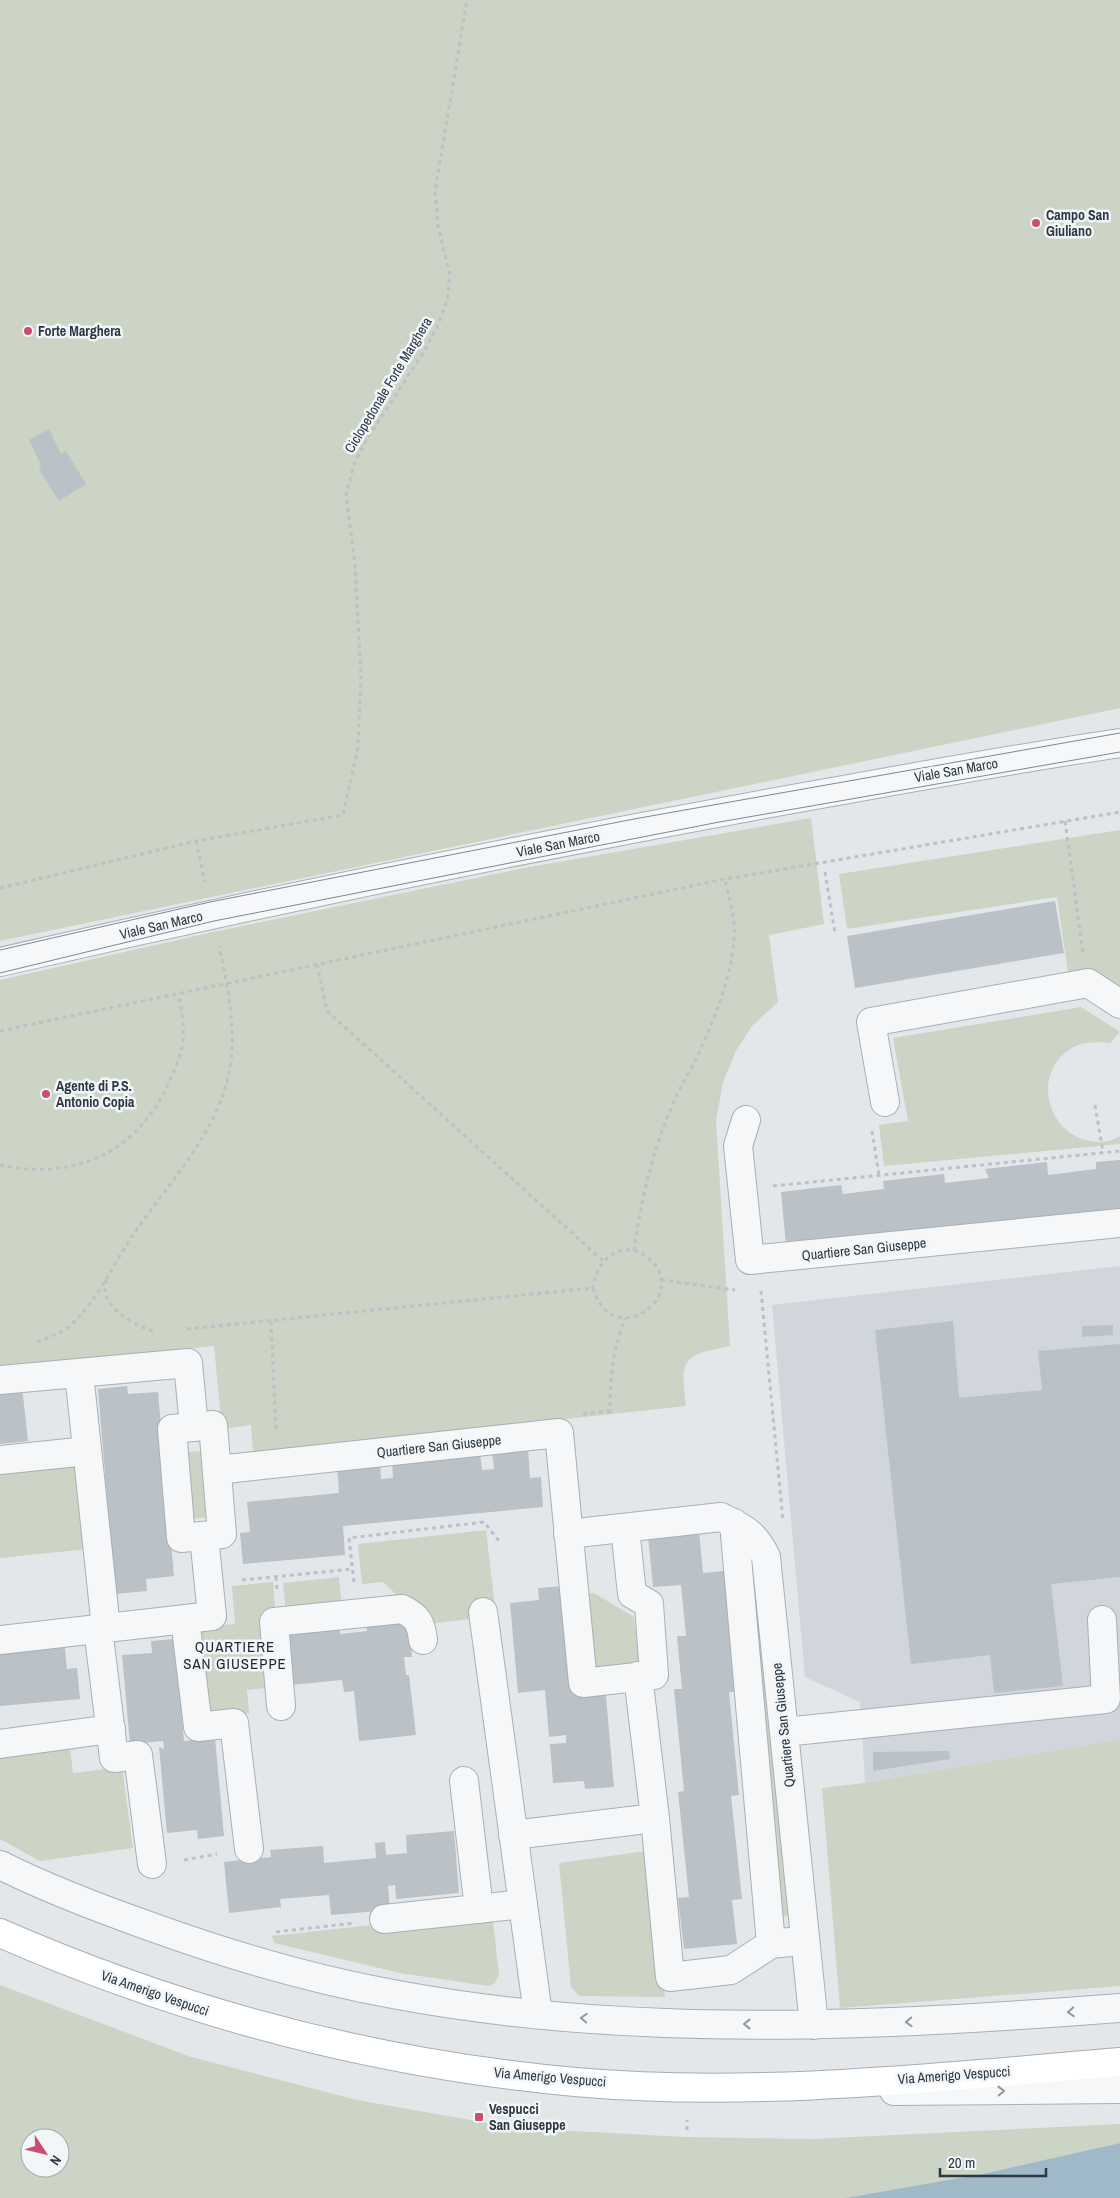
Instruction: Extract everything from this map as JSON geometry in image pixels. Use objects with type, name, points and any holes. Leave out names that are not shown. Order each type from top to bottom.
[{"type":"main road","name":"Via Amerigo Vespucci","points":[[0,1933],[115,1980],[240,2021],[385,2055],[476,2070],[577,2082],[689,2086],[812,2085],[1120,2062]]},
{"type":"street","name":"Viale San Marco","points":[[0,962],[212,913],[616,832],[926,775],[1120,743]]},
{"type":"street","points":[[878,1112],[871,1022],[1088,983],[1120,1004]]},
{"type":"street","name":"Quartiere San Giuseppe","points":[[746,1120],[738,1146],[750,1260],[1120,1223]]},
{"type":"street","points":[[0,1380],[188,1363],[194,1427]]},
{"type":"street","points":[[80,1373],[114,1758],[138,1755],[152,1864]]},
{"type":"street","points":[[213,1425],[217,1470],[222,1534],[181,1538],[172,1428],[213,1425]]},
{"type":"street","name":"Quartiere San Giuseppe","points":[[217,1470],[559,1433],[583,1683],[654,1675],[649,1604],[632,1594],[625,1528]]},
{"type":"street","points":[[0,1460],[88,1451]]},
{"type":"street","name":"Quartiere San Giuseppe","points":[[568,1534],[720,1517],[742,1527],[758,1541],[766,1557],[814,2025]]},
{"type":"street","points":[[734,1523],[772,1944]]},
{"type":"street","points":[[0,1640],[212,1616],[204,1536]]},
{"type":"street","points":[[281,1706],[274,1622],[402,1609],[421,1624],[423,1640]]},
{"type":"street","points":[[483,1612],[538,2014]]},
{"type":"street","points":[[185,1619],[198,1727],[234,1723],[249,1849]]},
{"type":"street","points":[[784,1732],[1113,1698],[1102,1620]]},
{"type":"street","points":[[638,1676],[655,1818],[670,1977],[731,1970],[772,1944],[805,1941]]},
{"type":"street","points":[[0,1744],[111,1729]]},
{"type":"street","points":[[464,1780],[479,1909]]},
{"type":"street","points":[[513,1835],[655,1818]]},
{"type":"street","points":[[0,1865],[79,1901],[193,1942],[260,1962],[396,1995],[486,2009],[677,2024],[814,2025],[961,2020],[1120,2008]]},
{"type":"street","points":[[384,1920],[523,1904]]},
{"type":"street","points":[[812,2085],[906,2092],[1120,2089]]},
{"type":"path","name":"Ciclopedonale Forte Marghera","points":[[0,888],[196,841],[343,815],[358,747],[361,676],[355,564],[346,494],[355,462],[366,438],[423,353],[438,325],[447,301],[450,276],[438,226],[435,191],[467,0]]},
{"type":"path","points":[[0,1031],[725,880],[1120,812]]},
{"type":"path","points":[[1065,821],[1088,983]]},
{"type":"path","points":[[196,841],[206,885]]},
{"type":"path","points":[[825,872],[835,933]]},
{"type":"path","points":[[634,1251],[647,1180],[660,1138],[677,1095],[705,1038],[732,959],[734,924],[725,880]]},
{"type":"path","points":[[47,1343],[29,1345],[51,1337],[75,1321],[106,1280],[149,1211],[205,1134],[214,1117],[228,1077],[232,1045],[228,983],[218,939]]},
{"type":"path","points":[[317,964],[327,1011],[603,1261]]},
{"type":"path","points":[[0,1165],[41,1171],[67,1168],[98,1159],[125,1141],[149,1118],[176,1066],[183,1041],[179,994]]},
{"type":"path","points":[[1095,1105],[1103,1152]]},
{"type":"path","points":[[878,1112],[879,1175]]},
{"type":"path","points":[[743,1189],[1120,1151]]},
{"type":"path","points":[[634,1251],[651,1260],[660,1280],[658,1296],[654,1305],[636,1317],[625,1318],[606,1311],[600,1304],[593,1288],[596,1272],[603,1261],[616,1252],[634,1251]]},
{"type":"path","points":[[106,1280],[105,1293],[121,1313],[144,1329],[156,1332]]},
{"type":"path","points":[[660,1280],[743,1291]]},
{"type":"path","points":[[185,1329],[593,1288]]},
{"type":"path","points":[[752,1292],[761,1293]]},
{"type":"path","points":[[610,1414],[611,1368],[614,1348],[625,1318]]},
{"type":"path","points":[[146,1333],[165,1331]]},
{"type":"path","points":[[358,1613],[350,1538],[484,1522],[499,1541]]},
{"type":"path","points":[[209,1583],[353,1569]]},
{"type":"path","points":[[270,1933],[384,1920]]},
{"type":"shaded area","points":[[1120,1266],[1120,1739],[865,1783],[860,1702],[805,1677],[772,1305]]},
{"type":"green space","points":[[0,0],[1120,0],[1120,708],[0,941]]},
{"type":"green space","points":[[811,818],[824,924],[769,935],[778,1002],[752,1026],[736,1051],[723,1082],[716,1121],[730,1346],[693,1356],[688,1361],[684,1377],[686,1406],[253,1453],[251,1425],[222,1429],[214,1346],[0,1368],[0,980],[213,932],[524,868]]},
{"type":"green space","points":[[1120,830],[1120,994],[1069,979],[1057,897],[847,929],[839,874]]},
{"type":"green space","points":[[1081,1007],[1120,1032],[1110,1043],[1093,1042],[1080,1044],[1062,1056],[1053,1069],[1049,1083],[1049,1098],[1053,1113],[1062,1126],[1074,1135],[1098,1142],[1109,1141],[1120,1136],[1120,1144],[884,1166],[879,1125],[908,1121],[893,1038]]},
{"type":"green space","points":[[204,1451],[210,1517],[190,1519],[183,1452]]},
{"type":"green space","points":[[79,1459],[88,1549],[0,1558],[0,1468]]},
{"type":"green space","points":[[486,1530],[496,1616],[428,1624],[383,1582],[362,1584],[358,1544]]},
{"type":"green space","points":[[756,1564],[791,1916],[778,1917],[742,1565]]},
{"type":"green space","points":[[339,1577],[342,1608],[286,1614],[283,1583]]},
{"type":"green space","points":[[273,1582],[276,1617],[277,1687],[247,1690],[249,1713],[202,1718],[193,1628],[235,1624],[232,1586]]},
{"type":"green space","points":[[594,1593],[634,1617],[640,1669],[594,1674],[585,1594]]},
{"type":"green space","points":[[1120,1739],[1120,1986],[840,2008],[822,1788],[865,1783]]},
{"type":"green space","points":[[69,1740],[73,1773],[122,1767],[133,1848],[40,1861],[0,1839],[0,1749]]},
{"type":"green space","points":[[646,1851],[665,1997],[579,1996],[571,1987],[559,1863]]},
{"type":"green space","points":[[492,1912],[499,1975],[494,1984],[488,1986],[400,1973],[274,1943],[272,1936]]},
{"type":"green space","points":[[0,1985],[191,2057],[357,2100],[516,2128],[685,2137],[813,2139],[1120,2124],[1120,2143],[1047,2160],[997,2198],[0,2198]]},
{"type":"water","points":[[1120,2143],[1120,2198],[846,2198],[983,2174]]},
{"type":"building","points":[[49,429],[61,454],[66,451],[86,484],[59,501],[39,469],[41,465],[29,440]]},
{"type":"building","points":[[1055,901],[1064,953],[855,988],[847,936]]},
{"type":"building","points":[[1120,1160],[1120,1209],[993,1222],[994,1232],[941,1228],[890,1232],[890,1242],[786,1246],[781,1192],[841,1185],[843,1194],[884,1189],[883,1181],[944,1174],[945,1183],[989,1178],[985,1169],[1047,1162],[1048,1175],[1096,1169],[1096,1162]]},
{"type":"building","points":[[953,1321],[959,1398],[1042,1390],[1038,1351],[1120,1344],[1120,1577],[1051,1584],[1063,1686],[994,1693],[990,1655],[911,1664],[875,1330]]},
{"type":"building","points":[[1113,1325],[1113,1335],[1082,1337],[1082,1326]]},
{"type":"building","points":[[22,1386],[28,1441],[0,1444],[0,1389]]},
{"type":"building","points":[[127,1386],[128,1394],[158,1392],[174,1576],[146,1579],[147,1591],[115,1594],[98,1389]]},
{"type":"building","points":[[528,1449],[530,1478],[541,1477],[543,1507],[343,1526],[345,1555],[243,1564],[240,1533],[250,1532],[247,1502],[339,1493],[337,1465],[380,1461],[381,1479],[393,1478],[392,1461],[480,1453],[482,1470],[494,1469],[492,1452]]},
{"type":"building","points":[[699,1531],[703,1573],[731,1570],[736,1692],[729,1692],[739,1795],[731,1796],[742,1899],[732,1900],[737,1944],[684,1949],[678,1898],[689,1897],[678,1792],[684,1791],[674,1689],[682,1689],[677,1636],[686,1636],[681,1585],[653,1587],[648,1536]]},
{"type":"building","points":[[565,1586],[575,1688],[605,1685],[614,1787],[585,1789],[584,1781],[553,1783],[550,1744],[566,1743],[566,1735],[549,1737],[545,1690],[518,1693],[510,1603],[539,1600],[538,1588]]},
{"type":"building","points":[[365,1617],[409,1621],[412,1657],[404,1657],[406,1675],[409,1675],[416,1735],[359,1741],[354,1691],[344,1692],[342,1680],[291,1685],[285,1631],[339,1625],[340,1634],[367,1631]]},
{"type":"building","points":[[64,1639],[67,1669],[77,1668],[80,1699],[0,1706],[0,1645]]},
{"type":"building","points":[[175,1639],[184,1741],[215,1738],[224,1836],[198,1839],[197,1830],[167,1833],[159,1747],[164,1749],[163,1741],[130,1744],[122,1655],[152,1653],[151,1641]]},
{"type":"building","points":[[949,1751],[950,1759],[873,1771],[873,1752]]},
{"type":"building","points":[[454,1831],[459,1893],[396,1899],[395,1885],[388,1886],[390,1910],[331,1915],[329,1895],[280,1899],[281,1907],[229,1913],[224,1862],[271,1857],[270,1850],[323,1846],[324,1863],[376,1858],[375,1843],[385,1842],[386,1855],[407,1853],[406,1835]]},
{"type":"tram line","points":[[0,950],[210,902],[634,819],[1120,733]]},
{"type":"tram line","points":[[0,973],[214,921],[714,823],[1120,752]]},
{"type":"place","name":"Campo San Giuliano","points":[[1036,223]]},
{"type":"place","name":"Forte Marghera","points":[[28,331]]},
{"type":"place","name":"Agente di P.S. Antonio Copia","points":[[46,1094]]},
{"type":"place","name":"Vespucci San Giuseppe","points":[[479,2117]]},
{"type":"district","name":"QUARTIERE SAN GIUSEPPE","points":[[235,1654]]}]
